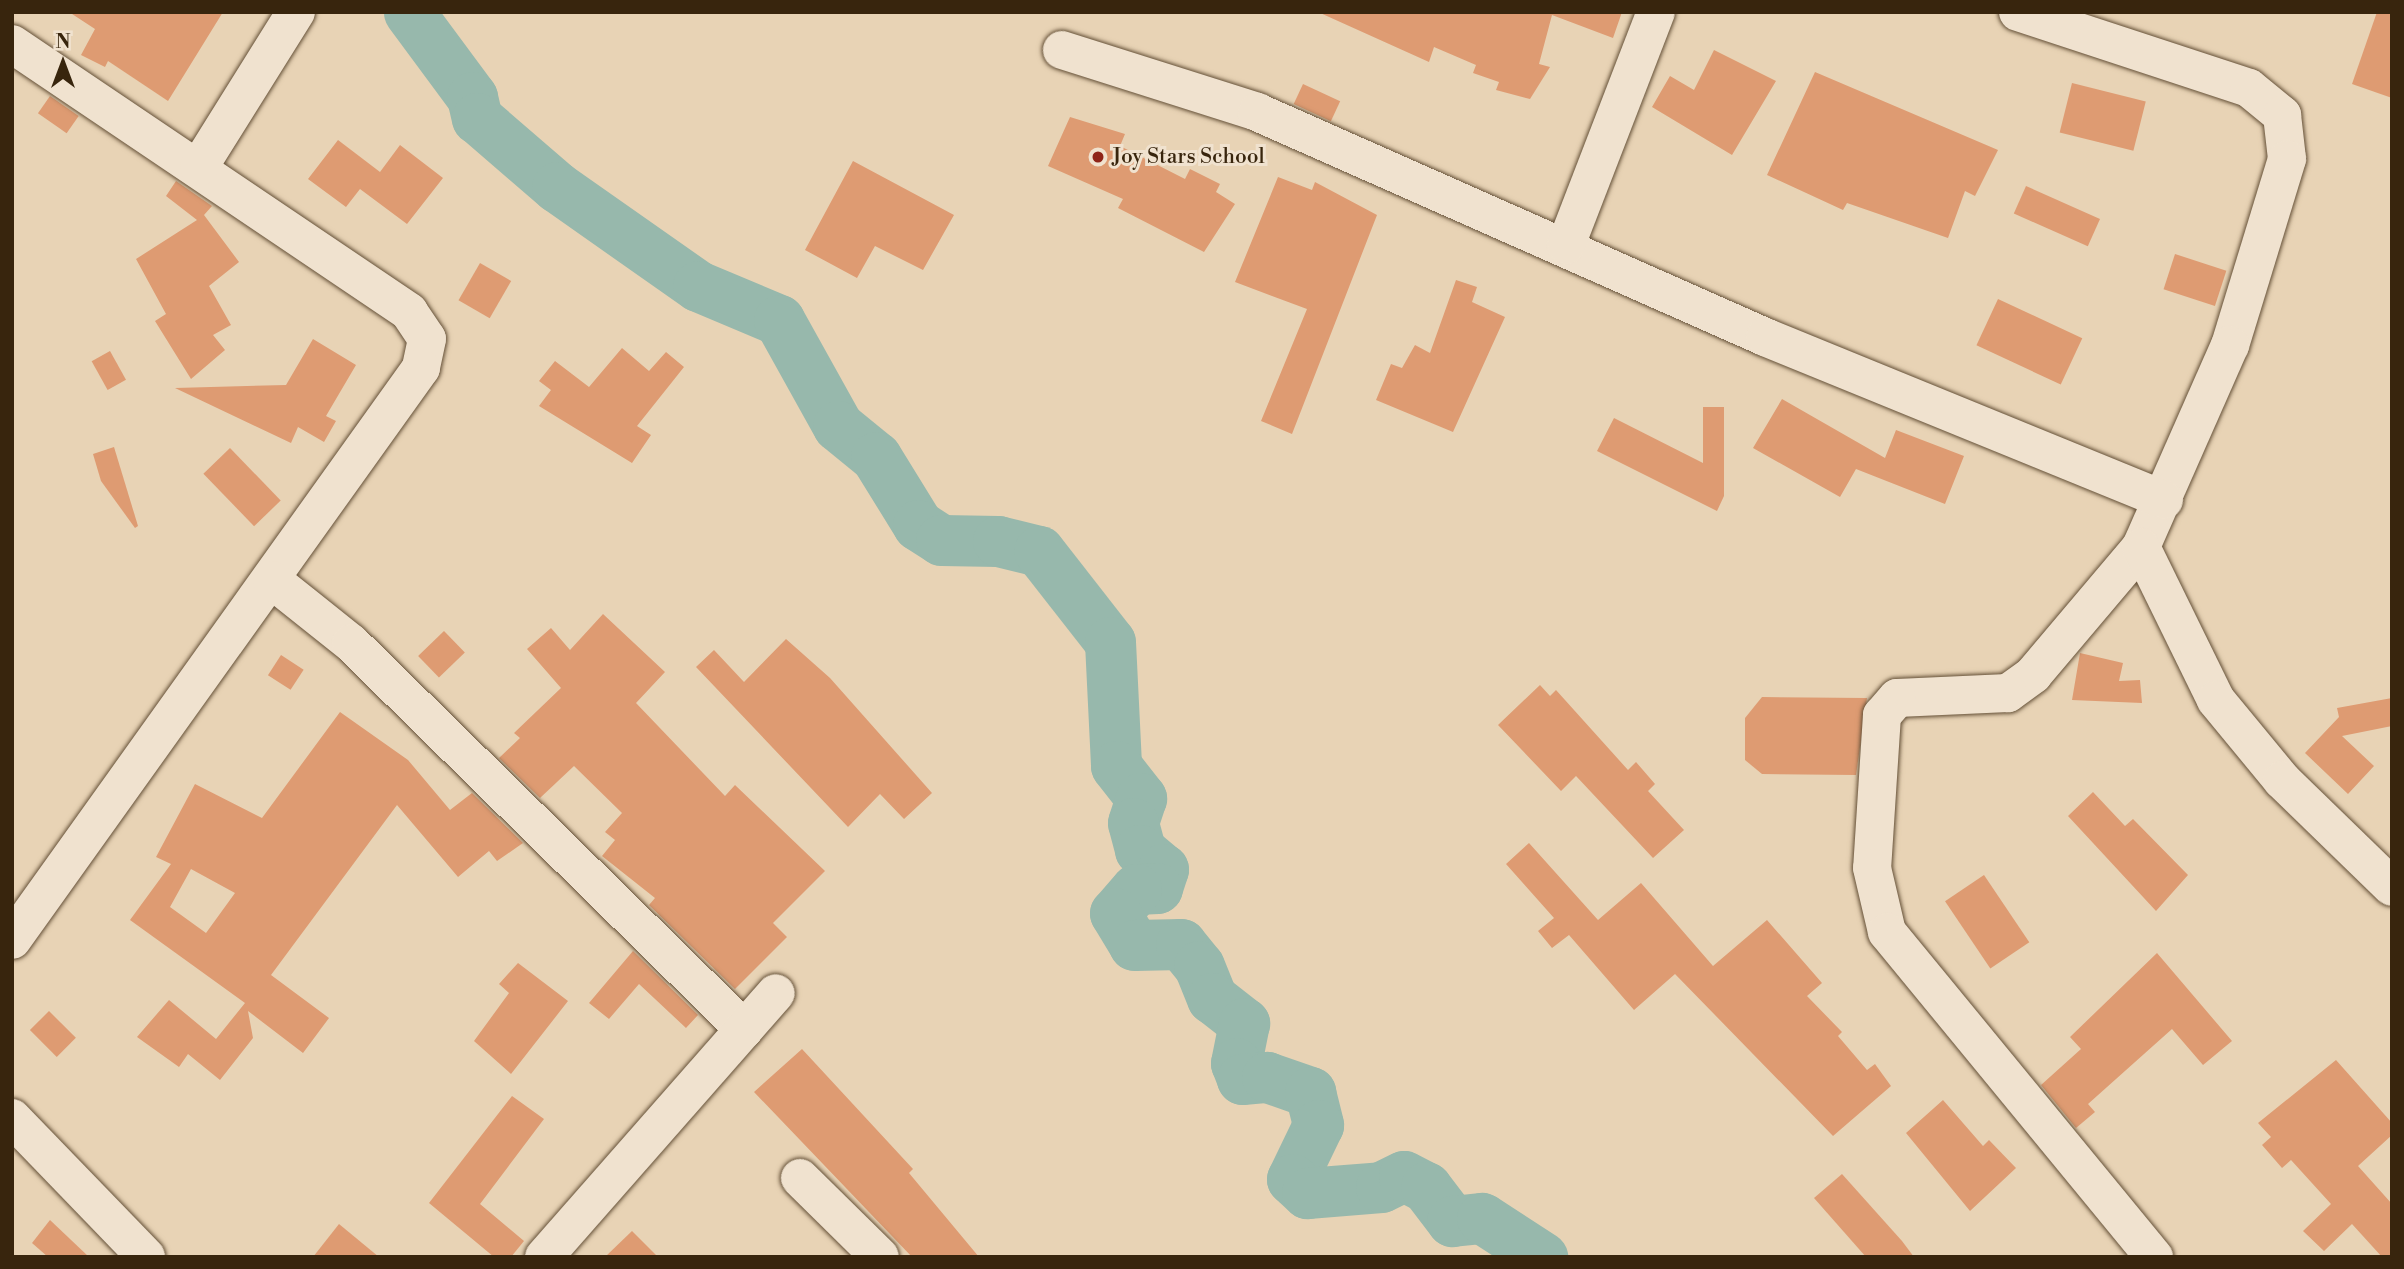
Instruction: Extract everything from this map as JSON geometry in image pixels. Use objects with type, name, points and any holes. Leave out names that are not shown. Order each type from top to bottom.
[{"type":"street","points":[[199,167],[296,12]]},
{"type":"street","points":[[1566,245],[1657,12]]},
{"type":"street","points":[[2018,12],[2249,88],[2282,115],[2287,159],[2230,345],[2141,547],[2033,676],[2008,693],[1886,704],[1872,869],[1887,932],[2154,1257]]},
{"type":"street","points":[[12,44],[199,167],[409,312],[427,340],[421,368],[272,580],[12,940]]},
{"type":"street","points":[[1062,50],[1257,112],[1566,245],[1765,337],[2164,500]]},
{"type":"street","points":[[2141,547],[2216,699],[2282,780],[2392,887]]},
{"type":"street","points":[[272,580],[351,643],[744,1029]]},
{"type":"street","points":[[544,1257],[776,993]]},
{"type":"street","points":[[12,1118],[146,1257]]},
{"type":"street","points":[[800,1178],[880,1257]]},
{"type":"building","points":[[69,12],[223,12],[168,101],[108,61],[105,67],[81,55],[95,29]]},
{"type":"building","points":[[1318,12],[1622,12],[1613,38],[1552,15],[1539,64],[1550,67],[1530,99],[1496,90],[1499,82],[1473,73],[1476,65],[1434,47],[1429,62]]},
{"type":"building","points":[[2377,12],[2392,12],[2392,98],[2352,84]]},
{"type":"building","points":[[1714,50],[1776,81],[1732,155],[1652,107],[1670,76],[1694,90]]},
{"type":"building","points":[[1815,72],[1998,150],[1975,196],[1965,191],[1948,238],[1847,203],[1843,210],[1767,175]]},
{"type":"building","points":[[2072,83],[2146,101],[2133,151],[2060,132]]},
{"type":"building","points":[[1303,84],[1340,101],[1331,121],[1294,104]]},
{"type":"building","points":[[50,96],[79,116],[67,133],[38,113]]},
{"type":"building","points":[[1070,117],[1125,134],[1120,146],[1185,179],[1190,169],[1220,184],[1216,192],[1235,204],[1204,252],[1118,208],[1123,199],[1048,166]]},
{"type":"building","points":[[338,140],[380,172],[400,145],[443,178],[407,224],[360,189],[346,207],[308,179]]},
{"type":"building","points":[[853,161],[954,215],[923,270],[875,246],[857,278],[805,250]]},
{"type":"building","points":[[1278,177],[1312,190],[1315,182],[1377,215],[1292,434],[1261,421],[1307,309],[1235,282]]},
{"type":"building","points":[[176,181],[212,206],[204,215],[239,262],[209,286],[231,325],[213,335],[225,350],[191,379],[155,321],[166,314],[136,259],[197,220],[166,196]]},
{"type":"building","points":[[2026,186],[2100,219],[2088,246],[2014,213]]},
{"type":"building","points":[[2175,254],[2226,271],[2215,306],[2164,289]]},
{"type":"building","points":[[480,263],[511,281],[490,318],[458,300]]},
{"type":"building","points":[[1456,280],[1477,287],[1472,302],[1505,317],[1453,432],[1376,400],[1391,364],[1402,368],[1415,345],[1430,353]]},
{"type":"building","points":[[1998,299],[2082,338],[2061,385],[1976,345]]},
{"type":"building","points":[[313,339],[356,365],[326,416],[336,421],[324,442],[298,427],[291,443],[175,388],[286,385]]},
{"type":"building","points":[[622,348],[649,371],[666,352],[684,367],[637,426],[651,435],[632,463],[539,406],[551,390],[539,381],[555,361],[589,387]]},
{"type":"building","points":[[110,351],[126,380],[108,390],[92,361]]},
{"type":"building","points":[[1782,399],[1885,458],[1896,430],[1964,456],[1945,504],[1856,469],[1840,497],[1753,448]]},
{"type":"building","points":[[1703,407],[1724,407],[1724,496],[1717,511],[1597,451],[1614,418],[1703,463]]},
{"type":"building","points":[[114,447],[138,526],[135,528],[101,481],[93,454]]},
{"type":"building","points":[[230,448],[281,501],[254,526],[203,474]]},
{"type":"building","points":[[603,614],[665,672],[636,703],[725,796],[735,785],[825,871],[773,923],[787,937],[735,989],[649,905],[655,898],[602,856],[615,840],[605,832],[622,813],[574,766],[540,798],[499,758],[520,738],[514,733],[561,688],[527,649],[551,628],[570,650]]},
{"type":"building","points":[[444,631],[465,653],[439,678],[418,656]]},
{"type":"building","points":[[786,639],[830,678],[932,793],[904,819],[880,794],[848,827],[696,667],[714,650],[744,682]]},
{"type":"building","points":[[2080,653],[2123,663],[2119,681],[2140,680],[2142,703],[2072,700]]},
{"type":"building","points":[[281,655],[304,670],[291,690],[268,675]]},
{"type":"building","points":[[1540,685],[1550,696],[1556,690],[1628,770],[1636,762],[1655,784],[1648,791],[1684,830],[1653,858],[1576,776],[1561,791],[1498,725]]},
{"type":"building","points":[[1762,697],[1867,698],[1856,775],[1762,774],[1745,760],[1745,718]]},
{"type":"building","points":[[2392,698],[2392,726],[2342,736],[2374,766],[2348,794],[2305,753],[2339,717],[2337,708]]},
{"type":"building","points":[[340,712],[408,760],[450,810],[472,793],[523,843],[497,861],[489,851],[458,877],[397,805],[271,975],[329,1018],[303,1053],[248,1011],[253,1038],[220,1080],[188,1054],[179,1067],[137,1037],[169,1000],[216,1039],[245,1003],[130,920],[171,864],[156,857],[195,784],[262,818]],"holes":[[[191,869],[235,893],[206,933],[170,907]]]},
{"type":"building","points":[[2093,792],[2125,826],[2133,819],[2188,875],[2156,911],[2068,816]]},
{"type":"building","points":[[1529,843],[1598,920],[1641,883],[1713,966],[1767,920],[1822,983],[1807,996],[1842,1032],[1838,1036],[1867,1070],[1875,1064],[1891,1086],[1833,1136],[1675,974],[1634,1010],[1569,935],[1552,948],[1538,931],[1554,918],[1506,864]]},
{"type":"building","points":[[1984,875],[2029,942],[1990,968],[1945,901]]},
{"type":"building","points":[[633,951],[698,1015],[686,1028],[639,984],[609,1019],[589,1003]]},
{"type":"building","points":[[2157,953],[2232,1041],[2203,1065],[2172,1029],[2088,1104],[2095,1112],[2076,1128],[2041,1085],[2081,1049],[2070,1037]]},
{"type":"building","points":[[518,963],[568,1001],[511,1074],[474,1041],[509,993],[499,984]]},
{"type":"building","points":[[49,1011],[76,1038],[57,1057],[30,1030]]},
{"type":"building","points":[[802,1049],[913,1169],[909,1173],[979,1257],[912,1257],[754,1092]]},
{"type":"building","points":[[2336,1060],[2392,1123],[2392,1135],[2358,1166],[2392,1204],[2392,1257],[2382,1257],[2352,1224],[2324,1251],[2303,1231],[2331,1204],[2291,1160],[2282,1168],[2262,1145],[2271,1137],[2258,1123]]},
{"type":"building","points":[[512,1096],[544,1119],[480,1204],[524,1241],[511,1257],[494,1257],[429,1203]]},
{"type":"building","points":[[1943,1100],[1983,1146],[1989,1140],[2016,1168],[1970,1211],[1906,1133]]},
{"type":"building","points":[[1842,1174],[1914,1257],[1866,1257],[1814,1198]]},
{"type":"building","points":[[50,1220],[89,1257],[48,1257],[32,1243]]},
{"type":"building","points":[[339,1224],[379,1257],[313,1257]]},
{"type":"building","points":[[632,1231],[658,1257],[605,1257]]},
{"type":"waterway","points":[[409,12],[472,97],[477,118],[557,187],[698,286],[779,320],[838,426],[876,457],[918,525],[941,540],[998,541],[1039,551],[1110,642],[1116,766],[1141,798],[1133,823],[1140,850],[1163,869],[1157,888],[1136,889],[1115,913],[1134,945],[1181,944],[1199,966],[1212,998],[1244,1023],[1236,1063],[1242,1079],[1267,1077],[1310,1092],[1318,1125],[1292,1179],[1307,1193],[1381,1187],[1404,1176],[1426,1187],[1452,1221],[1482,1218],[1542,1257]]},
{"type":"place","name":"Joy Stars School","points":[[1098,157]]}]
